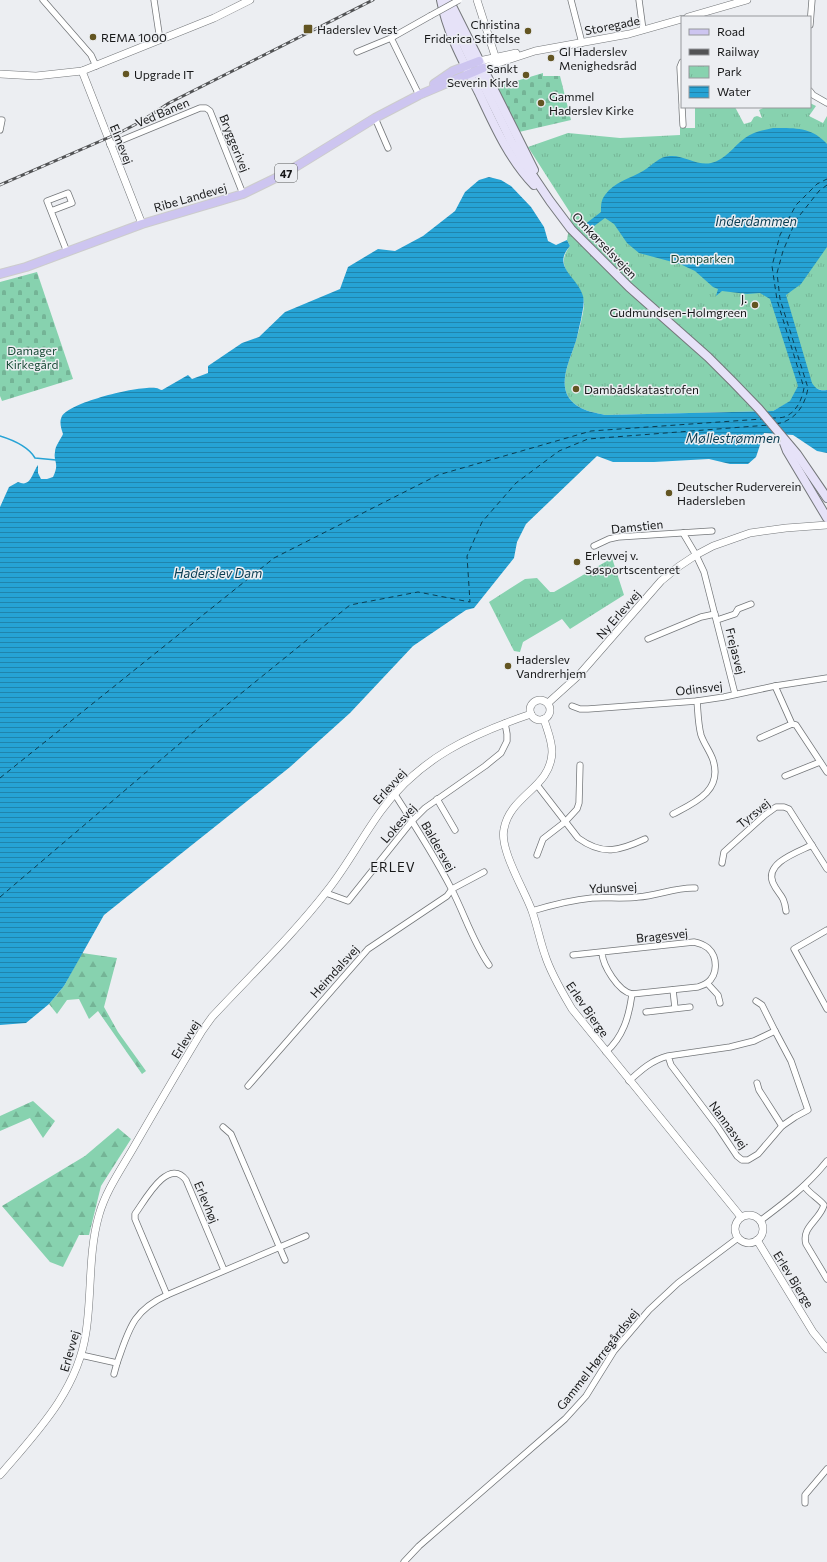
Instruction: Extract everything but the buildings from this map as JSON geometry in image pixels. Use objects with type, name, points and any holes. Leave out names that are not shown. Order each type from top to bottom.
[{"type":"main road","points":[[441,0],[450,32],[467,70],[511,155],[524,175],[550,201]]},
{"type":"main road","points":[[445,0],[470,58]]},
{"type":"main road","points":[[449,0],[550,201]]},
{"type":"main road","name":"Ribe Landevej","points":[[0,274],[26,267],[142,224],[243,194],[284,174],[375,118],[481,64]]},
{"type":"main road","name":"Ribe Landevej","points":[[419,95],[453,72],[467,70]]},
{"type":"main road","name":"Omkørselsvejen","points":[[479,76],[511,141],[550,201],[571,229],[629,288],[708,357],[759,409],[797,454],[827,498]]},
{"type":"main road","name":"Omkørselsvejen","points":[[782,438],[786,451],[827,518]]},
{"type":"main road","points":[[803,479],[810,483],[827,508]]},
{"type":"street","points":[[43,0],[91,55],[96,66]]},
{"type":"street","points":[[154,0],[160,40]]},
{"type":"street","points":[[0,74],[36,76],[82,71],[214,18],[250,0]]},
{"type":"street","points":[[357,52],[391,38],[459,0]]},
{"type":"street","points":[[477,0],[495,56]]},
{"type":"street","points":[[571,0],[582,42]]},
{"type":"street","points":[[639,0],[643,30]]},
{"type":"street","points":[[705,15],[747,0]]},
{"type":"street","points":[[811,16],[812,0]]},
{"type":"street","name":"Storegade","points":[[481,64],[495,56],[544,49],[643,30],[681,19]]},
{"type":"street","points":[[391,38],[419,95]]},
{"type":"street","name":"Storegade","points":[[481,64],[544,49]]},
{"type":"street","points":[[481,64],[518,53]]},
{"type":"street","points":[[681,64],[681,86]]},
{"type":"street","name":"Elmevej","points":[[82,71],[142,224]]},
{"type":"street","points":[[811,92],[827,103]]},
{"type":"street","name":"Ved Banen","points":[[110,145],[200,108]]},
{"type":"street","name":"Bryggerivej","points":[[200,108],[206,108],[210,112],[243,194]]},
{"type":"street","points":[[682,108],[683,125]]},
{"type":"street","points":[[375,118],[388,148]]},
{"type":"street","points":[[0,120],[2,120],[0,130]]},
{"type":"street","points":[[51,211],[67,252]]},
{"type":"street","name":"Ny Erlevvej","points":[[548,703],[579,675],[661,581],[696,554],[719,543],[750,533],[786,528],[827,525]]},
{"type":"street","name":"Damstien","points":[[594,546],[609,539],[618,537],[712,531]]},
{"type":"street","points":[[683,533],[696,554]]},
{"type":"street","name":"Frejasvej","points":[[696,554],[704,572],[736,694]]},
{"type":"street","points":[[716,617],[734,614],[738,609],[751,604]]},
{"type":"street","name":"Frejasvej","points":[[648,639],[701,617],[716,617]]},
{"type":"street","name":"Odinsvej","points":[[572,706],[580,709],[588,709],[697,701],[774,686],[827,678]]},
{"type":"street","points":[[774,686],[792,724],[796,725],[827,772]]},
{"type":"street","points":[[536,700],[542,700],[548,703],[550,712],[544,719],[538,720],[531,714],[532,705],[536,700]]},
{"type":"street","points":[[673,814],[699,801],[707,793],[714,778],[715,771],[713,758],[701,734],[697,701]]},
{"type":"street","name":"Erlevvej","points":[[0,1475],[44,1423],[60,1401],[71,1382],[81,1355],[86,1332],[93,1242],[99,1215],[108,1192],[202,1030],[212,1017],[326,893],[394,793],[432,759],[474,735],[531,714]]},
{"type":"street","name":"Erlev Bjerge","points":[[544,719],[550,738],[552,751],[550,763],[537,785],[515,805],[507,818],[503,830],[505,848],[532,912],[545,956],[556,984],[572,1009],[629,1081],[741,1217]]},
{"type":"street","name":"Lokesvej","points":[[326,893],[348,901],[412,821],[436,799],[485,766],[501,753],[507,741],[504,723]]},
{"type":"street","points":[[760,738],[792,724]]},
{"type":"street","points":[[785,776],[820,762]]},
{"type":"street","points":[[537,855],[543,839],[574,814],[579,802],[580,766]]},
{"type":"street","points":[[537,785],[578,838],[586,844],[596,848],[615,850],[626,848],[645,839]]},
{"type":"street","name":"Baldersvej","points":[[394,793],[429,847],[452,889],[478,948],[490,965]]},
{"type":"street","points":[[436,799],[455,830]]},
{"type":"street","name":"Tyrsvej","points":[[722,863],[724,852],[765,815],[776,807],[780,806],[789,810],[827,869]]},
{"type":"street","points":[[786,912],[783,897],[773,883],[773,870],[780,861],[812,845]]},
{"type":"street","name":"Baldersvej","points":[[452,889],[484,872]]},
{"type":"street","name":"Ydunsvej","points":[[532,912],[558,903],[571,901],[593,898],[637,898],[686,887],[695,888]]},
{"type":"street","name":"Heimdalsvej","points":[[248,1086],[368,949],[447,896],[452,889]]},
{"type":"street","points":[[827,930],[794,949],[827,1009]]},
{"type":"street","name":"Bragesvej","points":[[573,955],[694,942],[709,949],[714,956],[716,964],[714,975],[707,983]]},
{"type":"street","points":[[602,952],[605,966],[611,976],[628,993],[632,994],[698,987],[707,983],[718,995],[720,1002]]},
{"type":"street","points":[[673,990],[675,1008]]},
{"type":"street","points":[[606,1052],[614,1045],[628,1018],[632,994]]},
{"type":"street","name":"Nannasvej","points":[[668,1056],[671,1065],[717,1126],[737,1156],[742,1160],[748,1160],[758,1154],[782,1126],[794,1116],[808,1110],[791,1061],[762,1005],[756,1001]]},
{"type":"street","points":[[646,1012],[690,1007]]},
{"type":"street","points":[[629,1081],[650,1063],[659,1058],[730,1048],[754,1041],[775,1031]]},
{"type":"street","points":[[757,1083],[759,1090],[782,1126]]},
{"type":"street","points":[[223,1128],[231,1134],[285,1260]]},
{"type":"street","points":[[760,1221],[804,1186],[817,1174],[827,1161]]},
{"type":"street","name":"Erlevhøj","points":[[167,1295],[135,1219],[135,1214],[161,1179],[171,1173],[177,1173],[183,1176],[186,1180],[224,1270]]},
{"type":"street","points":[[804,1186],[809,1193],[825,1205],[822,1212],[805,1232],[804,1238],[827,1279]]},
{"type":"street","points":[[753,1216],[760,1221],[762,1229],[760,1237],[757,1240],[749,1243],[738,1238],[735,1227],[736,1223],[741,1217],[753,1216]]},
{"type":"street","points":[[114,1374],[129,1332],[146,1306],[224,1270],[306,1236]]},
{"type":"street","name":"Gammel Hørregårdsvej","points":[[404,1562],[419,1546],[565,1419],[586,1396],[614,1351],[649,1310],[678,1283],[738,1238]]},
{"type":"street","name":"Erlev Bjerge","points":[[757,1240],[813,1332],[827,1349]]},
{"type":"street","points":[[81,1355],[117,1364]]},
{"type":"street","points":[[805,1503],[805,1495],[827,1469]]},
{"type":"green space","points":[[543,73],[543,76],[560,76],[571,120],[519,132],[496,87]]},
{"type":"green space","name":"Damparken","points":[[811,104],[816,106],[809,116],[823,123],[827,116],[827,390],[815,388],[773,411],[605,415],[581,408],[572,402],[567,394],[565,386],[567,368],[576,341],[584,305],[583,297],[566,270],[564,263],[565,255],[570,246],[567,240],[571,214],[528,147],[568,133],[620,138],[680,135],[680,128],[695,128],[695,108],[736,108],[744,124],[751,122],[754,117],[757,116],[762,118],[759,110],[763,108],[811,108]]},
{"type":"green space","name":"Damager Kirkegård","points":[[37,272],[73,379],[2,401],[0,396],[0,282]]},
{"type":"green space","points":[[612,558],[624,595],[570,629],[562,619],[523,642],[520,652],[514,651],[489,602],[525,579],[537,578],[550,592],[554,592]]},
{"type":"green space","points":[[82,953],[117,958],[104,1007],[118,1032],[146,1071],[142,1074],[98,1011],[89,1019],[79,999],[67,1000],[57,1014],[49,1004],[64,986]]},
{"type":"green space","points":[[33,1101],[55,1121],[43,1138],[30,1118],[0,1131],[0,1116]]},
{"type":"green space","points":[[118,1128],[131,1139],[101,1186],[89,1235],[79,1235],[63,1267],[50,1262],[2,1206],[85,1156]]},
{"type":"water","name":"Haderslev Dam","points":[[773,128],[809,131],[821,138],[827,144],[827,247],[801,284],[786,295],[812,383],[818,389],[827,390],[827,453],[817,451],[793,435],[764,433],[756,457],[748,464],[730,464],[709,459],[654,462],[613,462],[597,456],[526,524],[517,542],[514,558],[474,608],[466,610],[413,646],[350,713],[290,767],[104,915],[64,986],[49,1004],[26,1023],[0,1025],[0,507],[9,487],[18,482],[26,483],[31,479],[38,465],[38,473],[41,479],[53,477],[56,469],[55,450],[63,434],[60,423],[62,416],[78,405],[91,400],[136,389],[157,388],[162,390],[188,375],[192,379],[208,373],[208,366],[242,343],[259,337],[285,312],[340,289],[348,267],[378,249],[395,251],[423,236],[455,211],[465,192],[479,180],[489,177],[501,180],[511,186],[531,207],[544,227],[548,241],[556,245],[567,240],[570,246],[565,253],[563,260],[564,266],[580,289],[584,302],[577,338],[565,377],[567,394],[572,402],[581,408],[605,415],[773,411],[790,401],[798,386],[770,299],[760,293],[747,294],[722,291],[716,296],[718,289],[713,287],[695,271],[680,264],[639,253],[627,243],[614,224],[605,218],[586,232],[582,229],[584,225],[601,212],[602,201],[613,187],[643,171],[660,159],[668,156],[677,156],[696,162],[706,164],[711,163],[721,159],[751,134]]},
{"type":"waterway","points":[[0,436],[24,447],[35,458],[56,460]]},
{"type":"ferry route","points":[[771,418],[784,417],[792,412],[800,401],[804,388],[777,300],[772,266],[780,235],[796,205],[817,184],[827,179]]},
{"type":"ferry route","points":[[776,424],[789,420],[798,412],[802,407],[808,388],[780,299],[777,273],[783,251],[796,220],[819,191],[827,185]]},
{"type":"ferry route","points":[[0,778],[274,558],[438,475],[591,431],[762,419]]},
{"type":"ferry route","points":[[0,897],[191,734],[350,605],[418,592],[470,602],[467,556],[482,522],[516,483],[559,451],[588,439],[769,425]]},
{"type":"railway","points":[[0,185],[119,133],[140,122],[169,103],[373,0]]},
{"type":"place","name":"Haderslev Vest","points":[[308,29]]},
{"type":"place","name":"Christina Friderica Stiftelse","points":[[528,31]]},
{"type":"place","name":"REMA 1000","points":[[93,37]]},
{"type":"place","name":"Gl Haderslev Menighedsråd","points":[[551,58]]},
{"type":"place","name":"Upgrade IT","points":[[126,74]]},
{"type":"place","name":"Sankt Severin Kirke","points":[[526,75]]},
{"type":"place","name":"Gammel Haderslev Kirke","points":[[541,103]]},
{"type":"place","name":"J. Gudmundsen-Holmgreen","points":[[755,305]]},
{"type":"place","name":"Dambådskatastrofen","points":[[576,389]]},
{"type":"place","name":"Deutscher Ruderverein Hadersleben","points":[[669,493]]},
{"type":"place","name":"Erlevvej v. Søsportscenteret","points":[[577,562]]},
{"type":"place","name":"Haderslev Vandrerhjem","points":[[508,666]]},
{"type":"district","name":"ERLEV","points":[[393,867]]},
{"type":"water label","name":"Inderdammen","points":[[756,221]]},
{"type":"water label","name":"Møllestrømmen","points":[[733,438]]}]
